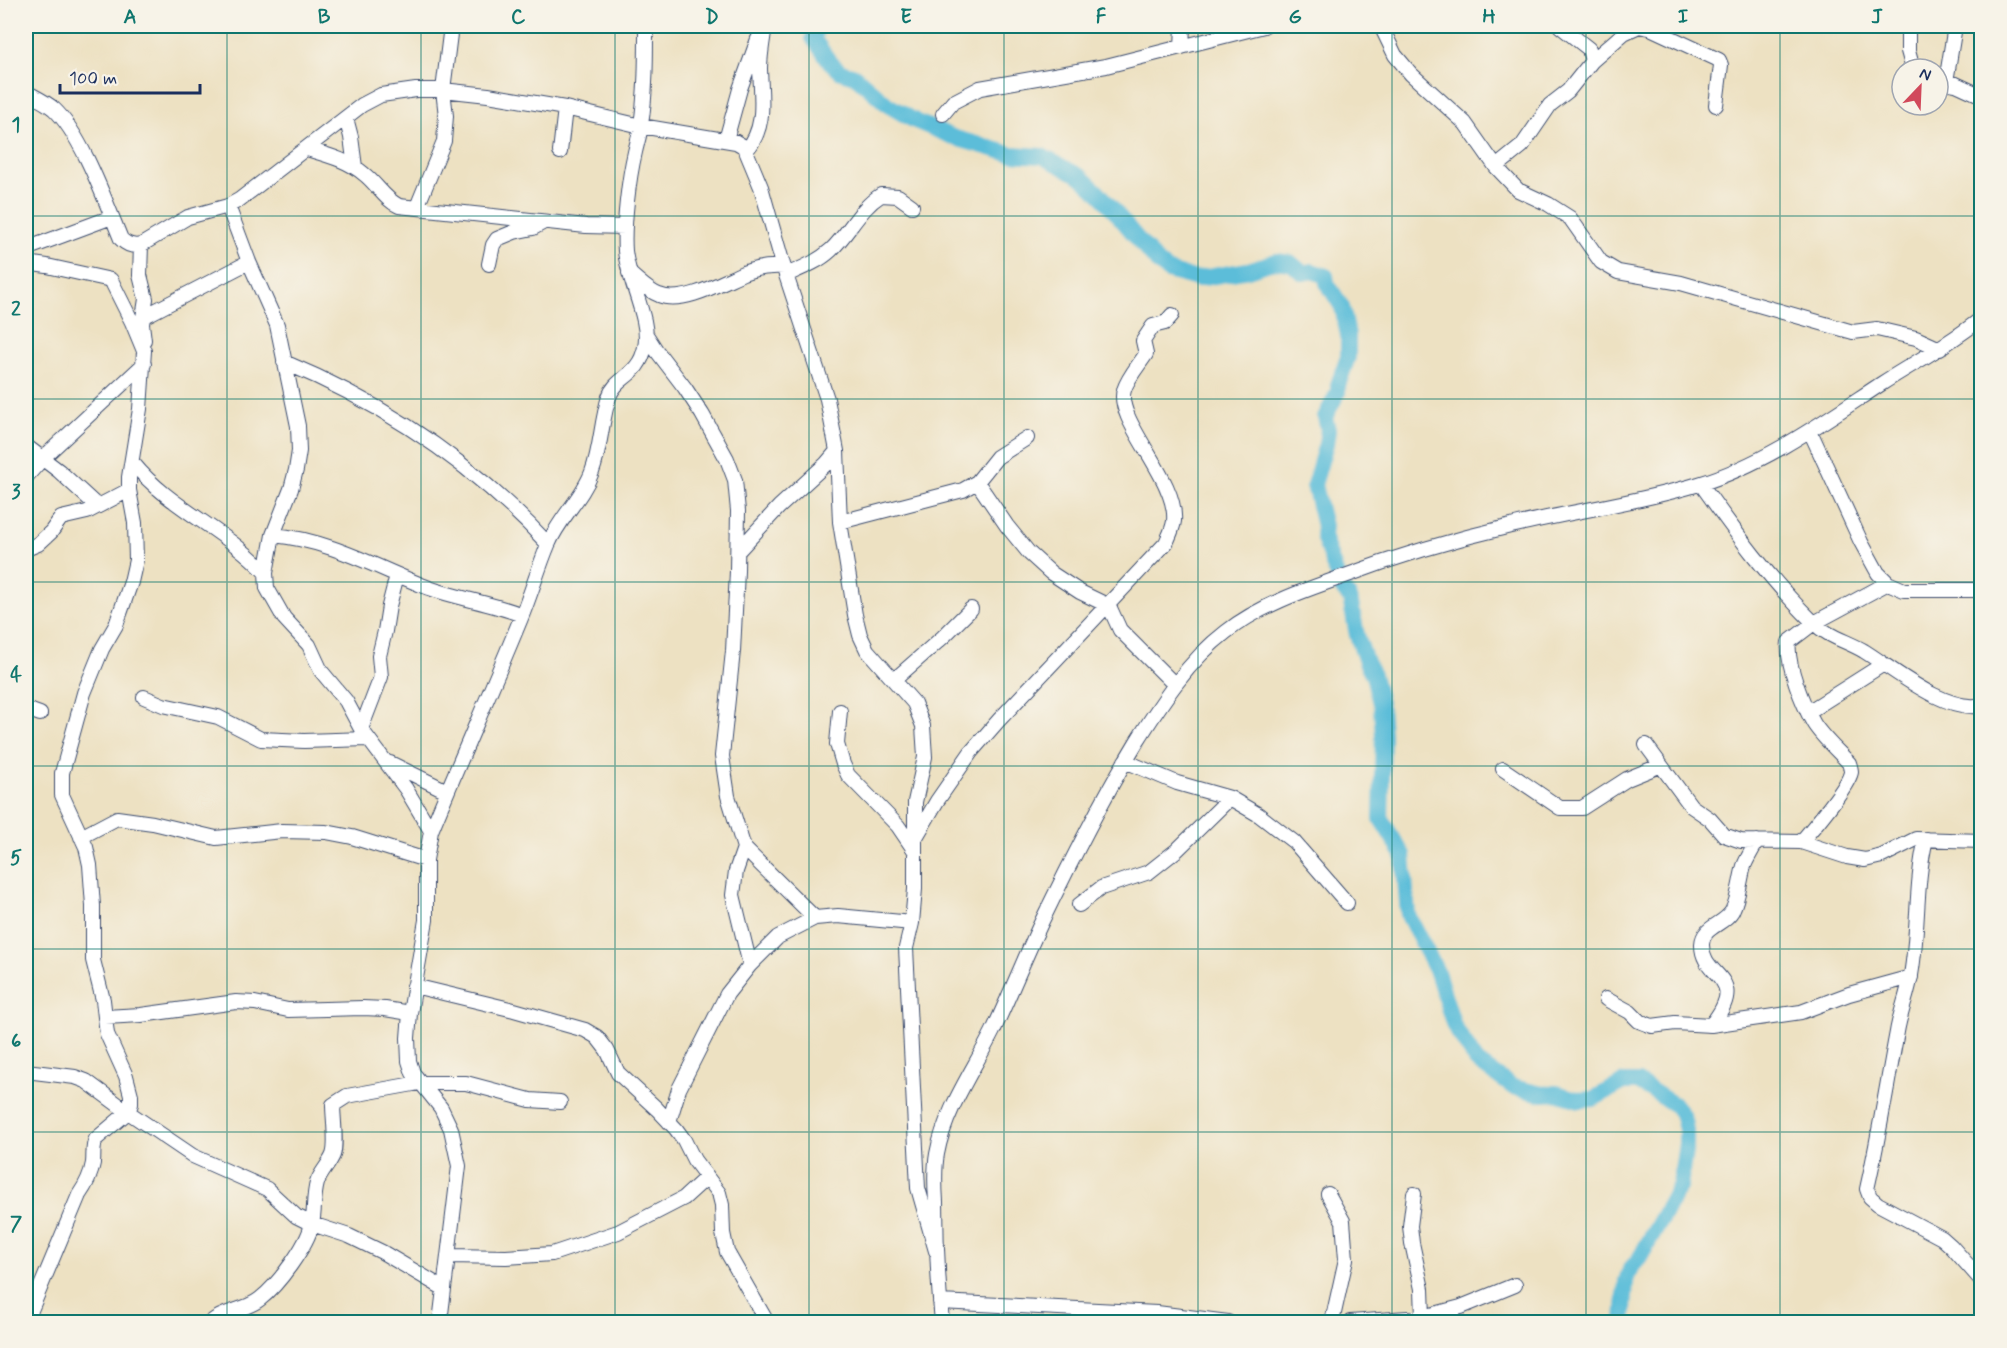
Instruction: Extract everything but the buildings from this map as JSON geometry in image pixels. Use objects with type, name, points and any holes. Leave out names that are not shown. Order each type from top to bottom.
[{"type":"street","points":[[417,207],[444,141],[447,116],[443,90],[451,26]]},
{"type":"street","points":[[646,26],[641,126],[634,154],[625,227],[626,251],[629,273],[647,336],[696,405],[731,466],[735,480],[738,551],[733,651],[722,756],[728,796],[744,849],[815,918]]},
{"type":"street","points":[[726,140],[750,58],[765,26]]},
{"type":"street","points":[[746,151],[756,139],[760,124],[762,93],[760,58],[765,26]]},
{"type":"street","points":[[1182,47],[1184,26]]},
{"type":"street","points":[[943,114],[953,102],[980,88],[1106,66],[1264,26]]},
{"type":"street","points":[[1381,26],[1395,55],[1465,123],[1496,167],[1518,190],[1548,204],[1570,218],[1601,262],[1618,272],[1681,283],[1853,332],[1876,329],[1916,338],[1940,349]]},
{"type":"street","points":[[1560,26],[1589,49],[1592,61]]},
{"type":"street","points":[[1496,167],[1522,146],[1550,105],[1568,91],[1592,61],[1624,33],[1639,26],[1650,28],[1719,60],[1721,65],[1716,105]]},
{"type":"street","points":[[1908,26],[1910,57]]},
{"type":"street","points":[[1948,57],[1955,26]]},
{"type":"street","points":[[1950,83],[1982,96]]},
{"type":"street","points":[[26,92],[52,108],[71,131],[102,191],[123,241],[133,246],[141,245],[188,217],[228,206],[307,149],[362,105],[381,95],[416,90],[443,90],[489,95],[565,108],[641,126],[726,140],[740,144],[746,151],[761,188],[785,271],[827,399],[837,451],[840,522],[860,635],[867,650],[914,703],[923,726],[925,757],[915,802],[915,889],[912,923],[906,948],[916,1167],[923,1211],[936,1251]]},
{"type":"street","points":[[560,152],[565,108]]},
{"type":"street","points":[[346,118],[355,167]]},
{"type":"street","points":[[307,149],[355,167],[371,180],[392,203],[399,206],[544,222],[625,227]]},
{"type":"street","points":[[629,273],[657,295],[675,297],[714,288],[744,273],[768,267],[785,271],[820,259],[832,249],[866,208],[881,195],[898,196],[912,206]]},
{"type":"street","points":[[228,206],[249,262],[277,325],[295,405],[299,451],[291,489],[273,535],[266,573],[267,588],[284,618],[309,645],[321,671],[346,701],[364,734],[406,789],[431,831]]},
{"type":"street","points":[[26,249],[112,217]]},
{"type":"street","points":[[489,264],[493,245],[497,239],[533,228],[544,222]]},
{"type":"street","points":[[26,477],[43,458],[143,367],[148,357],[143,336],[146,296],[140,275],[141,245]]},
{"type":"street","points":[[143,317],[249,262]]},
{"type":"street","points":[[26,263],[111,280],[144,351],[129,490],[135,523],[136,560],[116,625],[92,672],[62,773],[62,795],[86,847],[90,865],[93,960],[110,1044],[126,1076],[131,1104],[128,1112],[93,1144],[93,1164],[88,1181],[79,1195],[31,1321]]},
{"type":"street","points":[[915,845],[937,801],[971,752],[1166,543],[1174,523],[1174,512],[1165,481],[1129,420],[1123,402],[1124,391],[1146,354],[1143,341],[1153,326],[1165,323],[1172,315]]},
{"type":"street","points":[[942,1323],[936,1251],[936,1160],[942,1129],[994,1029],[1065,873],[1125,761],[1174,684],[1226,632],[1281,601],[1377,564],[1510,526],[1629,502],[1701,484],[1758,459],[1810,431],[1963,334],[1982,318]]},
{"type":"street","points":[[440,1323],[459,1166],[451,1129],[441,1108],[419,1083],[410,1061],[408,1038],[414,986],[426,920],[426,860],[431,831],[522,615],[548,544],[563,516],[587,485],[598,454],[613,388],[635,371],[644,351],[647,336]]},
{"type":"street","points":[[284,362],[331,382],[375,405],[416,432],[488,486],[521,515],[548,544]]},
{"type":"street","points":[[1810,431],[1861,542],[1878,573],[1888,583],[1904,590],[1982,590]]},
{"type":"street","points":[[840,522],[963,490],[977,482],[997,458],[1027,438]]},
{"type":"street","points":[[26,446],[43,458],[97,506]]},
{"type":"street","points":[[738,551],[779,507],[837,451]]},
{"type":"street","points":[[133,463],[143,476],[172,500],[236,547],[266,573]]},
{"type":"street","points":[[977,482],[1015,536],[1051,573],[1109,606],[1120,630],[1174,684]]},
{"type":"street","points":[[1701,484],[1737,535],[1814,623],[1827,634],[1867,653],[1882,665],[1922,688],[1959,705],[1972,707],[1982,705]]},
{"type":"street","points":[[26,549],[38,544],[61,518],[87,512],[129,490]]},
{"type":"street","points":[[273,535],[310,540],[336,548],[430,588],[503,607],[522,615]]},
{"type":"street","points":[[364,734],[381,677],[379,656],[397,575]]},
{"type":"street","points":[[1801,842],[1851,773],[1849,763],[1815,725],[1808,712],[1800,695],[1789,657],[1789,642],[1814,623],[1888,583]]},
{"type":"street","points":[[894,680],[971,609]]},
{"type":"street","points":[[1808,712],[1882,665]]},
{"type":"street","points":[[144,697],[163,705],[218,717],[261,739],[304,741],[364,734]]},
{"type":"street","points":[[26,709],[40,714]]},
{"type":"street","points":[[840,711],[837,744],[845,769],[915,845]]},
{"type":"street","points":[[1646,745],[1659,766],[1691,806],[1710,819],[1724,835],[1740,840],[1801,842],[1847,857],[1865,860],[1882,856],[1916,839],[1982,841]]},
{"type":"street","points":[[1125,761],[1177,783],[1230,798],[1259,815],[1294,842],[1347,903]]},
{"type":"street","points":[[386,762],[447,791]]},
{"type":"street","points":[[1503,769],[1560,808],[1582,808],[1627,779],[1659,766]]},
{"type":"street","points":[[1079,905],[1101,888],[1149,872],[1177,850],[1230,798]]},
{"type":"street","points":[[81,837],[117,818],[153,823],[216,838],[282,831],[326,832],[352,837],[426,860]]},
{"type":"street","points":[[1926,839],[1919,874],[1917,931],[1911,976],[1897,1032],[1868,1193],[1873,1200],[1887,1210],[1942,1238],[1982,1281]]},
{"type":"street","points":[[1711,1025],[1721,1012],[1727,995],[1722,978],[1703,953],[1702,942],[1709,929],[1726,919],[1731,911],[1745,865],[1757,841]]},
{"type":"street","points":[[744,849],[736,871],[734,895],[750,965]]},
{"type":"street","points":[[669,1122],[679,1089],[727,994],[750,965],[778,937],[815,918],[838,916],[912,923]]},
{"type":"street","points":[[1606,999],[1630,1012],[1639,1021],[1652,1026],[1676,1023],[1711,1025],[1801,1012],[1849,994],[1911,976]]},
{"type":"street","points":[[414,986],[500,1006],[590,1032],[602,1043],[618,1073],[669,1122],[684,1140],[694,1160],[719,1193],[723,1233],[730,1260],[767,1323]]},
{"type":"street","points":[[105,1017],[141,1015],[236,1002],[288,1010],[385,1009],[410,1013]]},
{"type":"street","points":[[26,1071],[75,1077],[86,1081],[193,1156],[267,1189],[296,1216],[312,1224],[349,1236],[382,1252],[443,1288]]},
{"type":"street","points":[[211,1323],[220,1315],[253,1305],[289,1269],[312,1224],[318,1180],[334,1153],[333,1105],[337,1100],[347,1096],[419,1083],[466,1083],[530,1100],[561,1102]]},
{"type":"street","points":[[448,1256],[506,1257],[552,1254],[618,1232],[684,1198],[706,1177]]},
{"type":"street","points":[[1328,1194],[1343,1221],[1347,1259],[1332,1323]]},
{"type":"street","points":[[1414,1194],[1410,1226],[1422,1289],[1423,1317]]},
{"type":"street","points":[[1350,1323],[1423,1317],[1461,1307],[1515,1285]]},
{"type":"street","points":[[940,1302],[1228,1323]]},
{"type":"waterway","points":[[818,26],[813,38],[830,62],[841,72],[855,76],[888,105],[915,121],[955,138],[1011,154],[1042,156],[1080,176],[1102,196],[1157,262],[1168,271],[1197,279],[1248,270],[1276,261],[1291,263],[1303,273],[1312,271],[1326,276],[1327,283],[1342,307],[1348,335],[1348,357],[1338,385],[1338,392],[1325,417],[1328,430],[1326,444],[1314,485],[1324,526],[1323,536],[1341,587],[1350,598],[1357,635],[1373,675],[1381,707],[1383,735],[1381,819],[1403,855],[1408,915],[1437,972],[1454,1026],[1477,1062],[1513,1087],[1542,1094],[1556,1093],[1580,1100],[1593,1099],[1624,1082],[1638,1082],[1675,1105],[1683,1116],[1686,1144],[1680,1185],[1639,1259],[1630,1269],[1626,1281],[1623,1322]]}]
